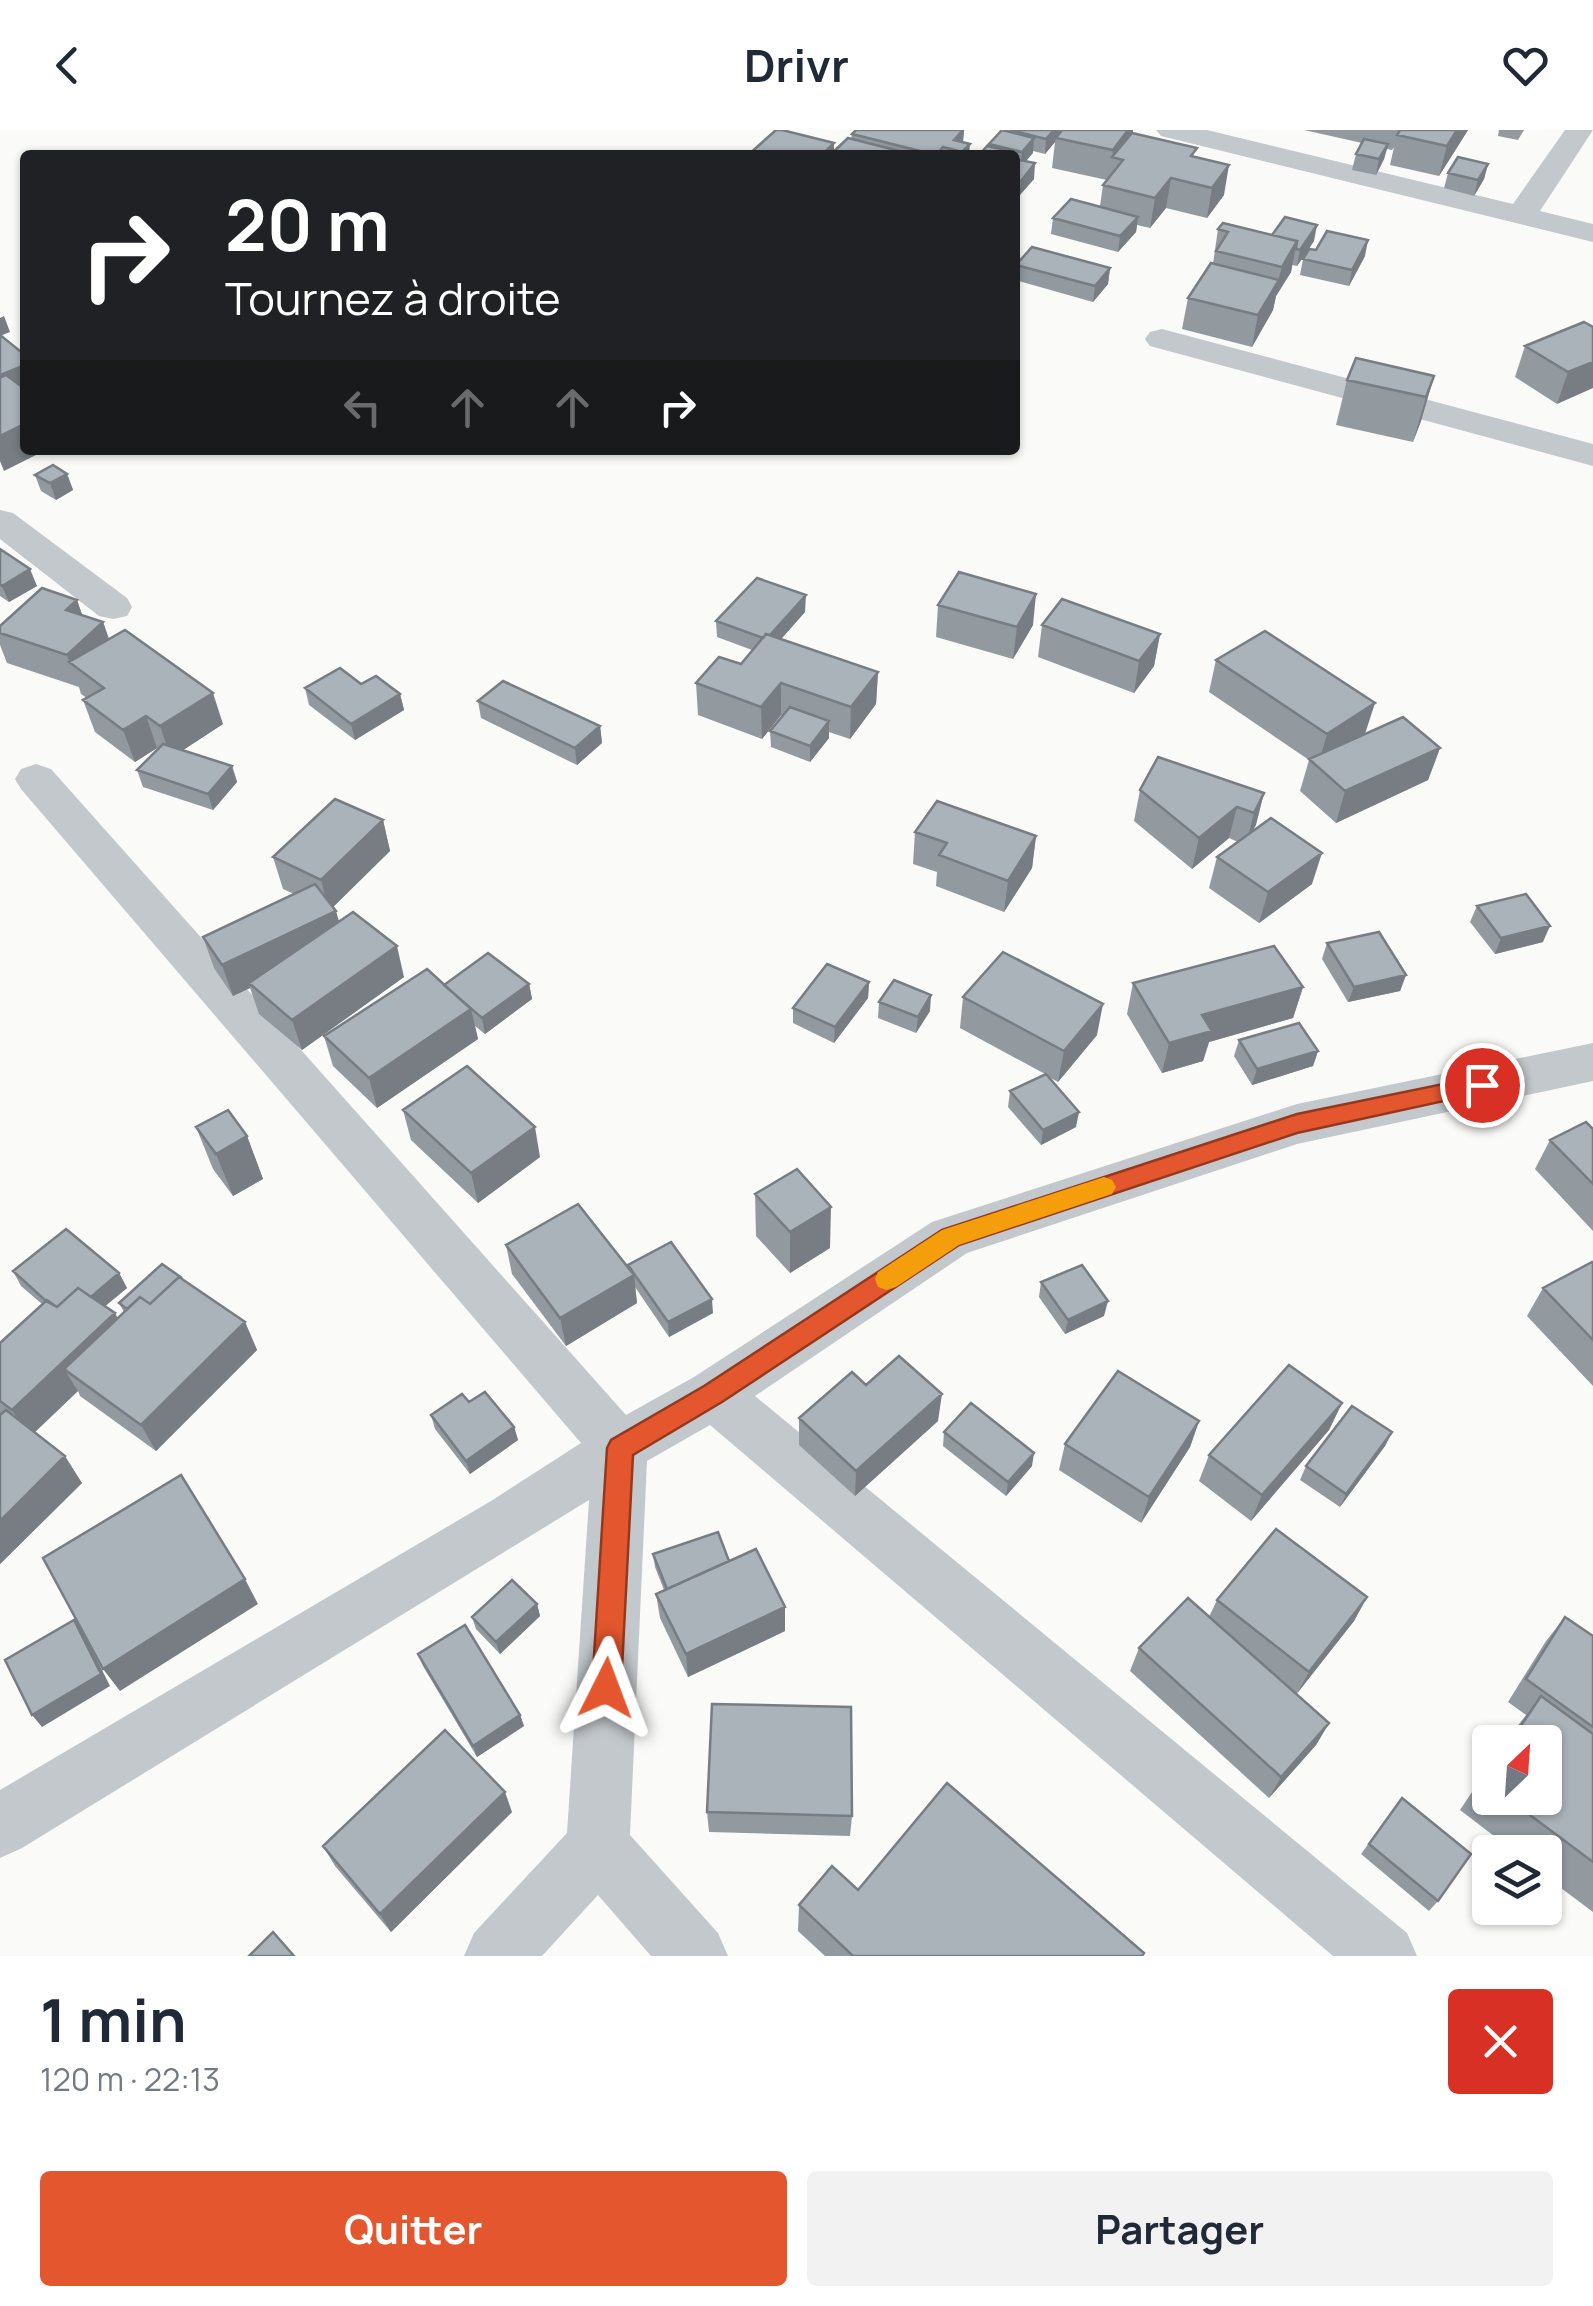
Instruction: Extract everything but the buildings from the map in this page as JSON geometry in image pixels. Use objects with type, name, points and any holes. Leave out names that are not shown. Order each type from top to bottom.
[{"type":"street","points":[[1171,130],[1593,233]]},
{"type":"street","points":[[1522,214],[1580,130]]},
{"type":"street","points":[[1162,339],[1593,456]]},
{"type":"street","points":[[0,521],[113,607]]},
{"type":"street","points":[[36,779],[620,1448],[598,1847],[497,1956]]},
{"type":"street","points":[[0,1826],[511,1520],[620,1448],[713,1394],[950,1237],[1297,1124],[1593,1062]]},
{"type":"street","points":[[713,1394],[1384,1956]]},
{"type":"street","points":[[598,1847],[695,1956]]},
{"type":"slow traffic","points":[[887,1279],[950,1237],[1104,1187]]},
{"type":"route","points":[[606,1688],[620,1448],[713,1394],[950,1237],[1297,1124],[1482,1085]]}]
